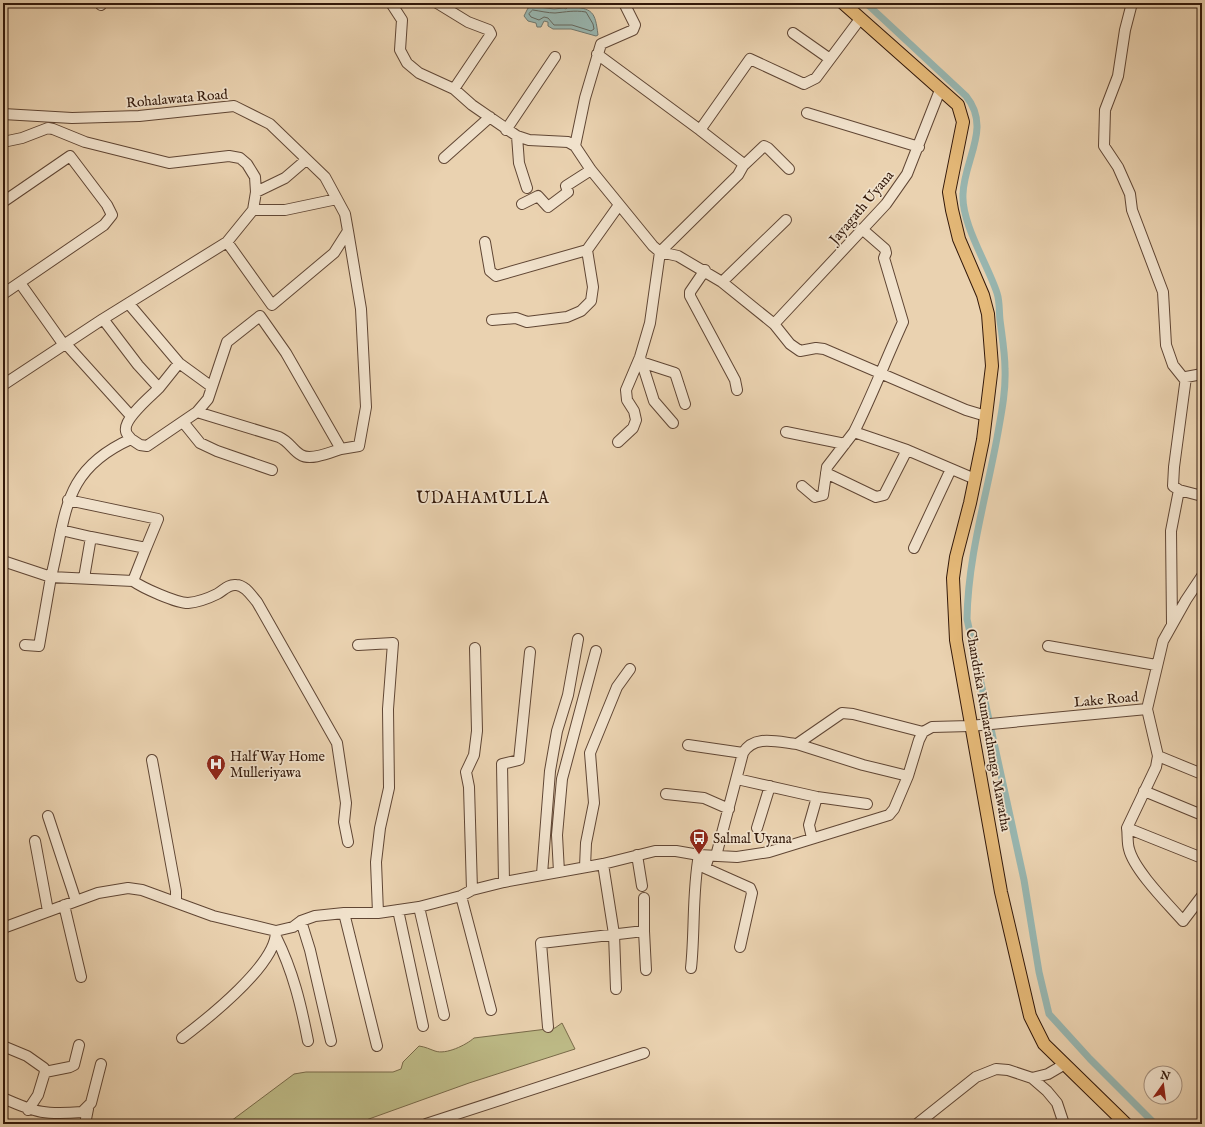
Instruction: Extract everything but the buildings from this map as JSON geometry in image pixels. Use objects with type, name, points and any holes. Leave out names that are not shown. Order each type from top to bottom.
[{"type":"main road","name":"Chandrika Kumarathunga Mawatha","points":[[843,3],[958,105],[963,122],[950,192],[959,239],[983,295],[988,314],[992,366],[983,440],[956,557],[953,578],[956,640],[974,725],[1001,892],[1030,1016],[1044,1044],[1126,1124]]},
{"type":"street","points":[[391,3],[402,20],[400,50],[407,63],[419,73],[454,89],[472,105],[506,130],[517,136],[529,140],[568,142],[575,146],[591,170],[653,246],[660,252],[678,256],[705,270],[722,282],[774,324],[790,344],[800,351],[816,348],[824,349],[966,410],[986,416]]},
{"type":"street","points":[[437,3],[468,22],[489,30],[491,34],[454,89]]},
{"type":"street","points":[[575,146],[597,54],[601,44],[633,30],[635,25],[624,3]]},
{"type":"street","points":[[1132,3],[1125,30],[1118,76],[1105,110],[1104,146],[1118,167],[1130,194],[1132,210],[1162,292],[1166,345],[1173,365],[1185,380]]},
{"type":"street","points":[[700,130],[750,59],[804,84],[816,78],[860,19]]},
{"type":"street","points":[[793,33],[830,59]]},
{"type":"street","points":[[597,54],[700,130],[741,162],[743,166]]},
{"type":"street","points":[[506,130],[555,57]]},
{"type":"street","name":"Jayagath Uyana","points":[[774,324],[886,204],[907,174],[919,147],[940,90]]},
{"type":"street","name":"Rohalawata Road","points":[[3,114],[79,118],[139,116],[234,106],[270,124],[325,177],[345,214],[362,309],[366,407],[359,446],[341,449]]},
{"type":"street","points":[[807,113],[919,147]]},
{"type":"street","points":[[444,158],[490,117]]},
{"type":"street","points":[[3,142],[22,138],[48,128],[85,142],[169,163],[229,156],[240,158],[247,164],[255,177],[256,192],[252,210],[226,242],[103,319],[3,386]]},
{"type":"street","points":[[517,136],[519,163],[527,188]]},
{"type":"street","points":[[618,442],[633,428],[636,420],[634,411],[627,400],[626,390],[640,360],[650,323],[660,252],[738,175],[743,166],[764,146],[768,148],[789,169]]},
{"type":"street","points":[[3,202],[70,156],[107,205],[112,215],[104,225],[3,294]]},
{"type":"street","points":[[256,192],[284,178],[306,160]]},
{"type":"street","points":[[522,204],[538,196],[548,207],[568,192],[566,186],[591,170]]},
{"type":"street","points":[[252,210],[285,210],[337,199]]},
{"type":"street","points":[[485,242],[490,271],[496,276],[587,250],[619,205]]},
{"type":"street","points":[[722,282],[786,220]]},
{"type":"street","points":[[802,486],[815,497],[823,495],[827,467],[854,432],[872,398],[880,372],[903,322],[884,258],[886,253],[885,249],[862,230]]},
{"type":"street","points":[[179,363],[159,388],[131,416],[125,425],[126,432],[131,439],[140,445],[148,446],[197,412],[208,399],[227,342],[334,253],[348,231]]},
{"type":"street","points":[[226,242],[272,305]]},
{"type":"street","points":[[492,320],[516,318],[527,322],[567,317],[581,311],[591,301],[593,287],[587,250]]},
{"type":"street","points":[[705,270],[690,292],[690,296],[735,380],[738,390]]},
{"type":"street","points":[[20,283],[65,344],[131,416]]},
{"type":"street","points":[[129,304],[179,363],[212,387]]},
{"type":"street","points":[[197,412],[279,437],[288,441],[301,455],[307,457],[341,449],[286,353],[260,316]]},
{"type":"street","points":[[103,319],[138,365],[159,388]]},
{"type":"street","points":[[640,360],[675,373],[685,404]]},
{"type":"street","points":[[640,360],[654,401],[673,423]]},
{"type":"street","points":[[1202,374],[1186,377],[1185,380],[1173,486],[1179,490],[1202,496]]},
{"type":"street","points":[[184,422],[200,443],[217,451],[272,470]]},
{"type":"street","points":[[786,432],[845,444]]},
{"type":"street","points":[[854,432],[907,450],[975,479]]},
{"type":"street","points":[[25,645],[39,646],[51,577],[68,500],[82,475],[96,460],[111,448],[131,439]]},
{"type":"street","points":[[826,473],[876,497],[880,497],[884,495],[907,450]]},
{"type":"street","points":[[914,548],[951,469]]},
{"type":"street","points":[[1172,625],[1171,531],[1179,490]]},
{"type":"street","points":[[68,500],[158,519],[133,581]]},
{"type":"street","points":[[61,530],[146,548]]},
{"type":"street","points":[[84,578],[91,537]]},
{"type":"street","points":[[3,561],[51,577],[133,581],[151,591],[186,603],[201,601],[219,593],[228,586],[235,584],[244,587],[257,602],[337,743],[346,803],[344,822],[348,842]]},
{"type":"street","name":"Lake Road","points":[[923,732],[932,727],[974,725],[1147,709],[1163,640],[1202,576]]},
{"type":"street","points":[[542,874],[550,771],[557,731],[568,695],[578,639]]},
{"type":"street","points":[[358,645],[393,643],[388,708],[389,788],[380,828],[376,862],[378,913]]},
{"type":"street","points":[[1048,646],[1156,665]]},
{"type":"street","points":[[472,890],[469,787],[466,772],[474,755],[477,731],[476,648]]},
{"type":"street","points":[[559,872],[557,835],[562,779],[596,650]]},
{"type":"street","points":[[504,882],[502,764],[519,760],[530,652]]},
{"type":"street","points":[[585,867],[586,843],[594,803],[590,753],[617,687],[630,669]]},
{"type":"street","points":[[1147,709],[1158,756],[1156,767],[1127,828],[1129,849],[1144,875],[1183,921],[1202,896]]},
{"type":"street","points":[[3,928],[98,893],[128,888],[142,890],[176,901],[213,916],[276,934],[293,927],[301,921],[315,916],[344,913],[378,913],[419,907],[461,896],[472,890],[504,882],[603,864],[655,851],[676,851],[708,856],[737,857],[769,852],[889,815],[894,810],[908,776],[919,740],[923,732],[853,714],[842,713],[797,744]]},
{"type":"street","points":[[740,947],[752,894],[750,888],[705,868],[708,856],[729,809],[743,753],[747,745],[760,740],[797,744],[863,765],[908,776]]},
{"type":"street","points":[[688,745],[743,753]]},
{"type":"street","points":[[1158,756],[1202,774]]},
{"type":"street","points":[[152,760],[176,891],[176,901]]},
{"type":"street","points":[[737,779],[818,797],[867,804]]},
{"type":"street","points":[[757,828],[770,786]]},
{"type":"street","points":[[1144,791],[1202,815]]},
{"type":"street","points":[[666,794],[704,798],[729,809]]},
{"type":"street","points":[[812,838],[809,825],[818,797]]},
{"type":"street","points":[[48,816],[76,901]]},
{"type":"street","points":[[1127,828],[1202,858]]},
{"type":"street","points":[[35,841],[48,911]]},
{"type":"street","points":[[637,855],[642,886]]},
{"type":"street","points":[[691,968],[694,932],[695,875],[708,856]]},
{"type":"street","points":[[603,864],[614,934],[616,989]]},
{"type":"street","points":[[461,896],[491,1010]]},
{"type":"street","points":[[644,898],[646,970]]},
{"type":"street","points":[[64,905],[81,977]]},
{"type":"street","points":[[419,907],[444,1015]]},
{"type":"street","points":[[398,910],[423,1026]]},
{"type":"street","points":[[344,913],[377,1046]]},
{"type":"street","points":[[301,921],[310,950],[331,1041]]},
{"type":"street","points":[[548,1027],[541,943],[644,931]]},
{"type":"street","points":[[182,1038],[220,1009],[251,977],[273,946],[276,934]]},
{"type":"street","points":[[276,934],[300,998],[308,1041]]},
{"type":"street","points":[[45,1072],[74,1065],[79,1045]]},
{"type":"street","points":[[3,1046],[27,1056],[44,1068],[45,1072],[38,1095],[28,1110]]},
{"type":"street","points":[[426,1124],[644,1053]]},
{"type":"street","points":[[85,1124],[101,1064]]},
{"type":"street","points":[[1032,1078],[1048,1074],[1065,1064]]},
{"type":"street","points":[[917,1124],[976,1077],[996,1070],[1008,1070],[1032,1078],[1048,1091],[1057,1103],[1064,1124]]},
{"type":"street","points":[[3,1098],[28,1110],[37,1112],[60,1114],[82,1112],[88,1109]]},
{"type":"shaded area","points":[[562,1023],[575,1049],[469,1083],[355,1124],[227,1124],[294,1074],[306,1072],[393,1072],[401,1069],[403,1062],[419,1046],[435,1051],[445,1052],[466,1044],[474,1038],[555,1028]]},
{"type":"water","points":[[532,6],[566,9],[569,6],[588,10],[594,16],[596,21],[598,35],[596,36],[571,29],[553,29],[548,26],[548,22],[544,21],[541,27],[537,27],[536,23],[528,21],[524,16],[528,8]]},
{"type":"waterway","points":[[866,3],[966,96],[973,108],[977,120],[975,144],[964,181],[964,205],[966,218],[998,296],[1004,357],[1005,386],[997,438],[974,550],[968,596],[967,619],[1024,880],[1039,972],[1049,1014],[1090,1059],[1155,1124]]},
{"type":"place","name":"Half Way Home Mulleriyawa","points":[[216,781]]},
{"type":"place","name":"Salmal Uyana","points":[[699,855]]},
{"type":"district","name":"UDAHAMULLA","points":[[483,497]]}]
